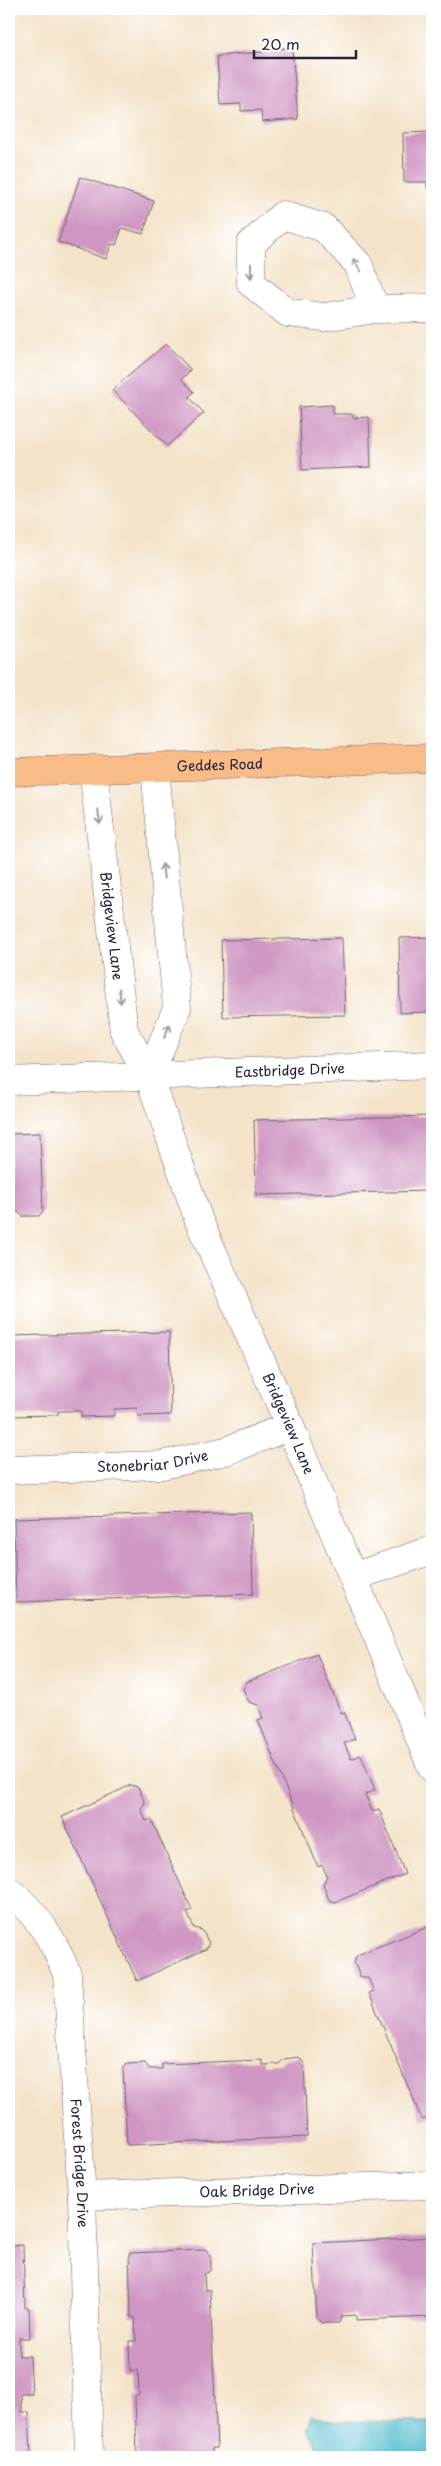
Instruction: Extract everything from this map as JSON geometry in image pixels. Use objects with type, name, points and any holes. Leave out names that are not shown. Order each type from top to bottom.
[{"type":"main road","name":"Geddes Road","points":[[9,772],[432,758]]},
{"type":"street","points":[[375,309],[358,264],[324,228],[283,215],[251,244],[251,283],[288,313],[324,317],[375,309],[432,308]]},
{"type":"street","points":[[149,1076],[177,1008],[155,768]]},
{"type":"street","name":"Bridgeview Lane","points":[[93,769],[124,1031],[149,1076],[199,1222],[290,1426],[432,1768]]},
{"type":"street","name":"Eastbridge Drive","points":[[9,1080],[432,1065]]},
{"type":"street","name":"Stonebriar Drive","points":[[9,1470],[162,1465],[226,1452],[290,1426]]},
{"type":"street","points":[[353,1577],[432,1550]]},
{"type":"street","name":"Forest Bridge Drive","points":[[9,1891],[23,1902],[42,1923],[56,1948],[67,1974],[82,2196],[89,2457]]},
{"type":"street","name":"Oak Bridge Drive","points":[[82,2196],[432,2185]]},
{"type":"water","points":[[312,2415],[339,2421],[432,2422],[432,2457],[318,2457],[318,2447],[307,2430]]},
{"type":"building","points":[[292,48],[298,119],[262,122],[261,110],[241,111],[241,104],[220,105],[217,56],[263,52],[262,49]]},
{"type":"building","points":[[432,132],[432,188],[427,188],[427,182],[404,182],[403,133]]},
{"type":"building","points":[[80,177],[154,201],[143,234],[122,228],[116,245],[111,244],[106,259],[58,242]]},
{"type":"building","points":[[166,344],[191,370],[182,379],[194,392],[189,397],[204,413],[167,446],[112,390]]},
{"type":"building","points":[[333,405],[333,414],[352,414],[353,418],[369,417],[371,467],[302,470],[299,407]]},
{"type":"building","points":[[432,937],[432,1012],[400,1013],[399,938]]},
{"type":"building","points":[[342,938],[345,1015],[223,1017],[221,940]]},
{"type":"building","points":[[430,1116],[431,1191],[256,1195],[254,1120]]},
{"type":"building","points":[[40,1133],[43,1211],[39,1216],[22,1216],[16,1210],[9,1210],[9,1134]]},
{"type":"building","points":[[169,1332],[171,1415],[138,1416],[137,1408],[114,1409],[114,1416],[81,1417],[81,1411],[58,1411],[58,1415],[9,1416],[9,1336]]},
{"type":"building","points":[[251,1512],[253,1594],[16,1602],[14,1519]]},
{"type":"building","points":[[317,1654],[341,1713],[344,1712],[355,1739],[344,1743],[351,1759],[361,1755],[375,1790],[365,1794],[372,1811],[379,1809],[405,1874],[335,1902],[329,1900],[323,1884],[327,1876],[322,1865],[318,1867],[258,1720],[263,1718],[258,1705],[249,1702],[243,1689],[247,1682]]},
{"type":"building","points":[[131,1785],[138,1787],[145,1803],[141,1809],[146,1821],[151,1819],[192,1910],[187,1912],[194,1928],[202,1930],[209,1943],[206,1949],[137,1981],[62,1817]]},
{"type":"building","points":[[428,1927],[432,1938],[432,2116],[422,2120],[369,1993],[374,1991],[368,1978],[360,1976],[354,1962],[357,1955]]},
{"type":"building","points":[[299,2057],[304,2063],[307,2137],[127,2145],[123,2069],[127,2064],[145,2063],[149,2069],[162,2069],[162,2064],[262,2060],[262,2065],[279,2064],[284,2059]]},
{"type":"building","points":[[432,2237],[432,2317],[356,2320],[356,2315],[342,2316],[339,2323],[321,2323],[317,2318],[313,2243]]},
{"type":"building","points":[[23,2245],[25,2308],[29,2308],[30,2338],[19,2338],[19,2356],[30,2356],[32,2394],[21,2394],[22,2412],[29,2412],[31,2457],[9,2457],[9,2246]]},
{"type":"building","points":[[205,2250],[211,2256],[211,2270],[204,2275],[205,2290],[210,2290],[217,2448],[212,2448],[212,2457],[137,2457],[135,2396],[139,2395],[138,2370],[130,2371],[129,2341],[136,2341],[135,2317],[131,2317],[129,2253]]}]
